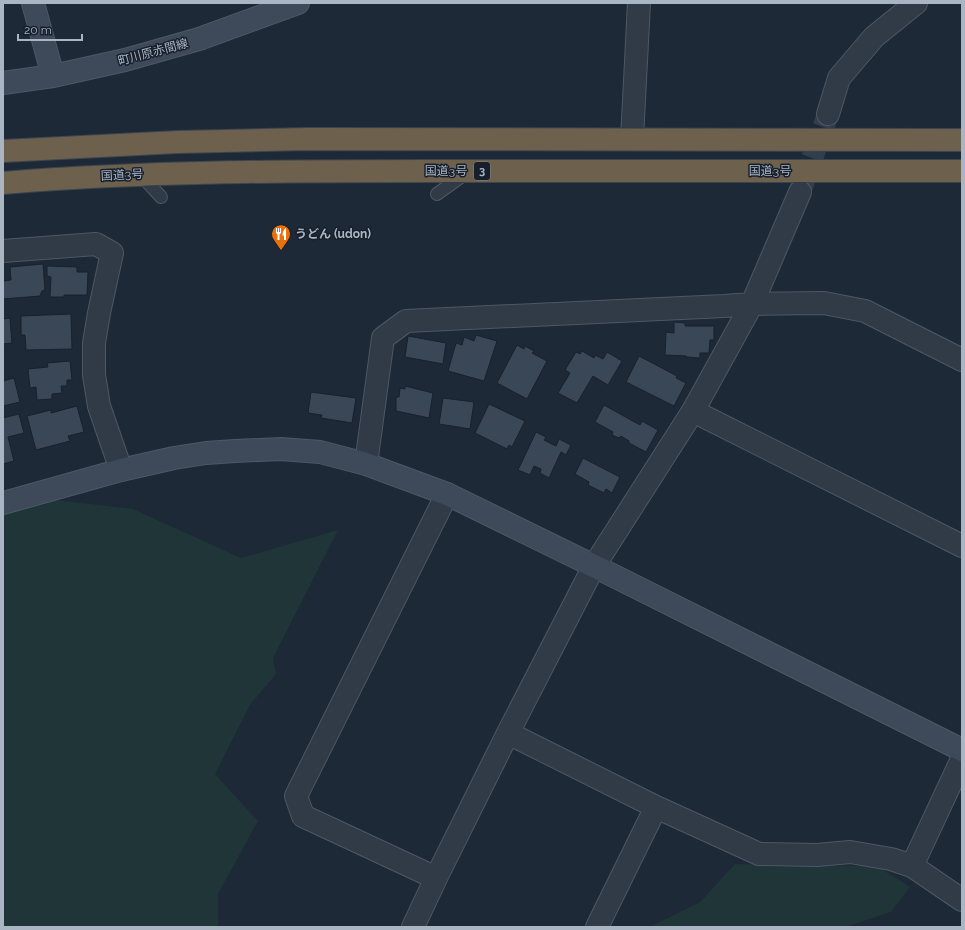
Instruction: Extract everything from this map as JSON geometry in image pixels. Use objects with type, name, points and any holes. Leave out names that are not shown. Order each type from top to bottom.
[{"type":"highway","points":[[3,151],[178,142],[307,139],[962,140]]},
{"type":"highway","name":"国道3号","points":[[3,183],[44,179],[140,174],[305,171],[962,171]]},
{"type":"street","points":[[32,3],[53,76]]},
{"type":"street","name":"町川原赤間線","points":[[3,83],[53,76],[125,60],[199,39],[298,3]]},
{"type":"street","points":[[632,139],[639,3]]},
{"type":"street","points":[[828,114],[839,78],[874,37],[916,3]]},
{"type":"street","points":[[413,927],[508,733],[594,566],[693,411],[752,304],[800,192]]},
{"type":"street","points":[[3,251],[96,244],[112,253],[94,343],[94,375],[100,406],[121,470]]},
{"type":"street","points":[[366,464],[383,338],[406,321],[752,304],[824,303],[865,312],[962,360]]},
{"type":"street","points":[[693,411],[962,546]]},
{"type":"street","points":[[3,503],[121,470],[174,458],[206,453],[281,449],[320,452],[366,464],[447,494],[962,750]]},
{"type":"street","points":[[436,878],[303,816],[296,796],[447,494]]},
{"type":"street","points":[[508,733],[656,807],[759,854],[817,855],[850,852],[891,859],[912,866],[962,900]]},
{"type":"street","points":[[912,866],[962,759]]},
{"type":"street","points":[[597,927],[656,807]]},
{"type":"lane","points":[[438,194],[468,171]]},
{"type":"lane","points":[[140,174],[161,197]]},
{"type":"green space","points":[[30,497],[133,509],[241,558],[338,530],[273,658],[276,674],[250,705],[215,774],[258,821],[218,894],[218,927],[3,927],[3,504]]},
{"type":"green space","points":[[735,864],[877,866],[910,887],[891,912],[846,927],[650,927],[700,902]]},
{"type":"building","points":[[43,264],[45,290],[42,291],[40,296],[3,299],[3,281],[11,280],[10,267]]},
{"type":"building","points":[[47,266],[77,267],[77,272],[88,272],[87,295],[64,295],[64,297],[50,297],[51,277],[47,276]]},
{"type":"building","points":[[71,314],[72,349],[26,350],[25,335],[21,335],[21,316]]},
{"type":"building","points":[[10,318],[12,343],[3,344],[3,319]]},
{"type":"building","points":[[674,322],[685,323],[685,326],[714,326],[714,340],[710,340],[709,353],[700,353],[700,358],[665,355],[666,332],[674,333]]},
{"type":"building","points":[[476,335],[497,341],[484,381],[448,371],[456,343],[462,345],[464,337],[474,341]]},
{"type":"building","points":[[408,336],[446,343],[443,364],[405,357]]},
{"type":"building","points":[[517,345],[524,349],[525,346],[534,351],[532,353],[547,361],[527,399],[497,383]]},
{"type":"building","points":[[582,351],[594,358],[595,355],[603,359],[607,352],[622,361],[608,385],[593,376],[577,403],[558,393],[570,373],[565,370],[576,352],[580,354]]},
{"type":"building","points":[[639,356],[677,376],[676,378],[686,383],[674,406],[626,382]]},
{"type":"building","points":[[70,361],[72,380],[67,380],[67,386],[61,386],[62,393],[52,394],[52,399],[37,400],[36,387],[30,388],[28,369],[48,367],[47,363]]},
{"type":"building","points":[[14,378],[20,402],[3,406],[3,381]]},
{"type":"building","points":[[405,386],[433,393],[429,418],[396,411],[396,397],[399,397],[400,388],[405,389]]},
{"type":"building","points":[[311,392],[356,398],[352,423],[321,418],[322,415],[308,413]]},
{"type":"building","points":[[443,398],[474,402],[470,429],[439,424]]},
{"type":"building","points":[[489,404],[525,421],[512,447],[509,445],[507,449],[475,433]]},
{"type":"building","points":[[604,405],[640,425],[642,421],[658,430],[646,452],[629,443],[629,441],[621,436],[619,438],[612,435],[613,432],[595,422]]},
{"type":"building","points":[[77,406],[84,432],[68,436],[70,441],[36,450],[27,416],[51,410],[51,413]]},
{"type":"building","points":[[19,414],[24,433],[8,437],[14,461],[3,464],[3,418]]},
{"type":"building","points":[[536,432],[546,437],[544,440],[556,446],[559,439],[571,445],[566,455],[561,452],[549,478],[540,473],[541,469],[534,466],[530,475],[518,470]]},
{"type":"building","points":[[583,458],[620,477],[612,493],[606,489],[604,493],[588,485],[589,482],[575,474]]},
{"type":"tunnel","points":[[801,189],[828,114]]},
{"type":"place","name":"うどん (udon)","points":[[281,251]]}]
